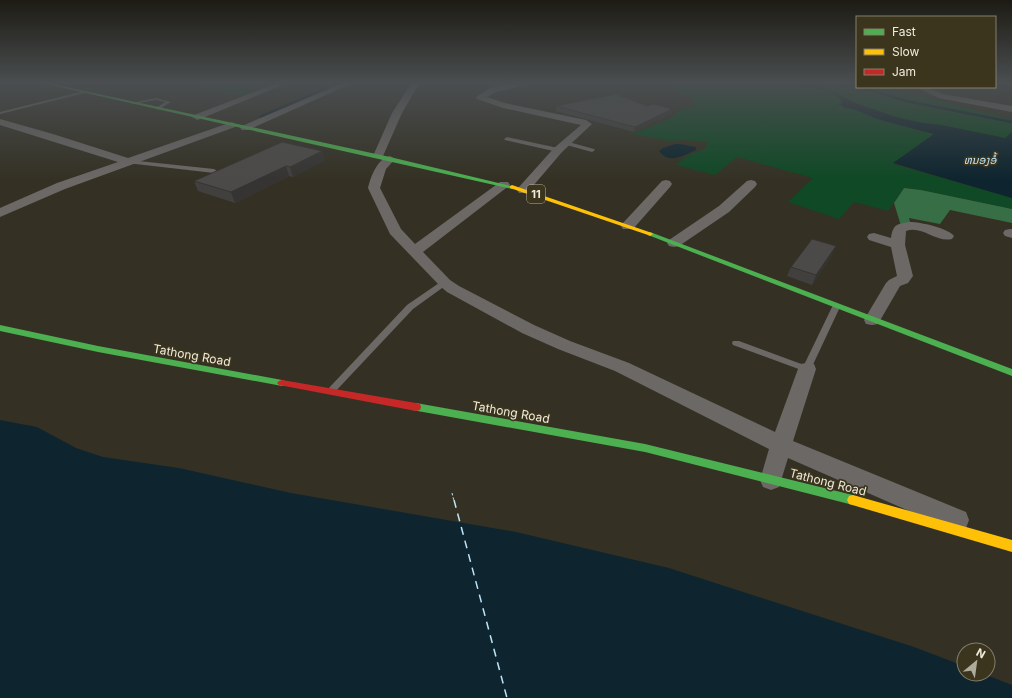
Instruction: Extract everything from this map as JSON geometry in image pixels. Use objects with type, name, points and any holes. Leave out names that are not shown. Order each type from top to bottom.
[{"type":"main road","name":"11","points":[[185,115],[523,190],[674,243],[836,307],[1012,373]]},
{"type":"main road","name":"Tathong Road","points":[[0,328],[98,349],[645,448],[884,508],[1012,546]]},
{"type":"street","points":[[197,117],[203,115]]},
{"type":"street","points":[[0,213],[42,194],[234,125],[258,115]]},
{"type":"street","points":[[245,128],[277,115]]},
{"type":"street","points":[[397,115],[374,188],[395,230],[445,283],[528,329],[564,345],[622,367],[781,445],[934,509],[957,520],[984,538]]},
{"type":"street","points":[[523,190],[561,146],[587,124],[547,115]]},
{"type":"street","points":[[0,122],[129,162]]},
{"type":"street","points":[[628,226],[666,184]]},
{"type":"street","points":[[674,243],[724,209],[751,184]]},
{"type":"street","points":[[415,251],[504,185]]},
{"type":"street","points":[[872,320],[894,283],[903,280],[905,276],[898,245],[900,229],[906,225],[917,226],[947,236]]},
{"type":"street","points":[[874,237],[898,245]]},
{"type":"street","points":[[772,480],[781,445],[807,369]]},
{"type":"lane","points":[[507,139],[592,150]]},
{"type":"lane","points":[[129,162],[214,171]]},
{"type":"lane","points":[[330,392],[410,307],[445,283]]},
{"type":"lane","points":[[736,343],[807,369],[836,307]]},
{"type":"green space","points":[[674,115],[868,115],[894,124],[934,134],[894,164],[1012,198],[1012,209],[921,190],[904,188],[888,211],[854,202],[839,219],[788,202],[813,178],[737,157],[715,175],[676,165],[687,156],[706,148],[707,142],[684,140],[669,141],[632,134],[668,119]]},
{"type":"green space","points":[[889,115],[994,115],[1012,119],[1012,132],[1005,138],[899,118]]},
{"type":"green space","points":[[904,188],[921,190],[1012,209],[1012,223],[950,210],[940,224],[909,218],[912,229],[902,229],[894,203]]},
{"type":"water","name":"ຫນອງອໍ້","points":[[866,115],[889,115],[923,123],[941,125],[1005,138],[1012,132],[1012,198],[893,163],[934,134],[877,119]]},
{"type":"water","points":[[675,144],[696,147],[696,150],[677,158],[667,157],[659,151]]},
{"type":"water","points":[[0,420],[37,427],[76,448],[103,457],[179,468],[291,493],[516,532],[669,568],[914,647],[956,663],[956,682],[996,682],[996,679],[1012,685],[1012,698],[0,698]]},
{"type":"building","points":[[588,115],[661,115],[635,127]]},
{"type":"building","points":[[282,142],[322,151],[290,167],[286,166],[231,192],[194,181]]},
{"type":"building","points":[[812,239],[836,246],[816,275],[791,267]]},
{"type":"waterway","points":[[975,115],[1012,122]]},
{"type":"ferry route","points":[[452,493],[454,501]]},
{"type":"ferry route","points":[[454,500],[507,698]]},
{"type":"traffic: fast","points":[[187,115],[512,187]]},
{"type":"traffic: fast","points":[[650,234],[1012,373]]},
{"type":"traffic: fast","points":[[0,328],[98,349],[282,383]]},
{"type":"traffic: fast","points":[[416,407],[645,448],[853,500]]},
{"type":"traffic: slow","points":[[512,187],[650,234]]},
{"type":"traffic: slow","points":[[853,500],[1012,546]]},
{"type":"traffic: jam","points":[[282,383],[416,407]]}]
